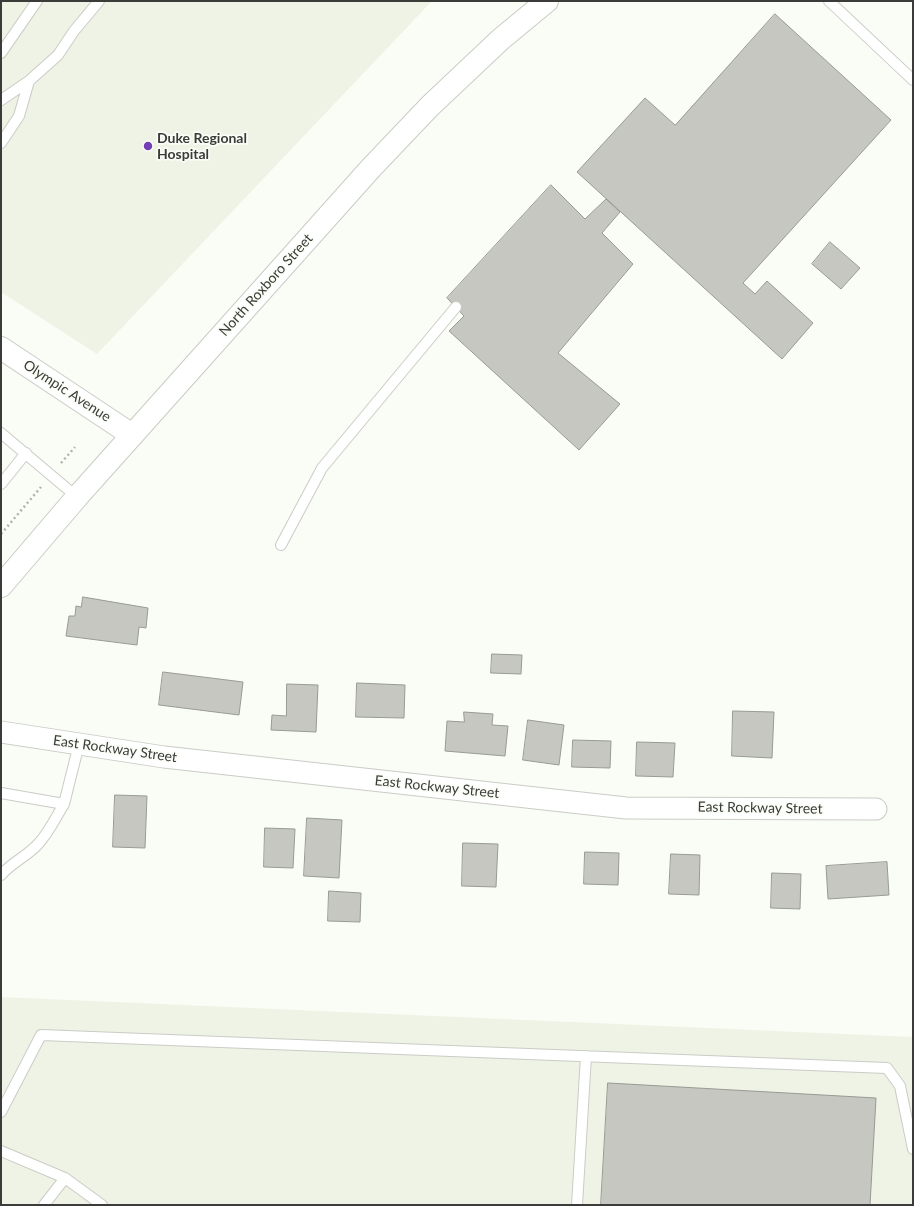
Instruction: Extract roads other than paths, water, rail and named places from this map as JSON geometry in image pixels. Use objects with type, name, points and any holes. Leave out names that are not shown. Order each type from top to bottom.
[{"type":"main road","name":"North Roxboro Street","points":[[4,576],[77,497],[376,162],[430,106],[501,39],[547,1]]},
{"type":"main road","name":"Olympic Avenue","points":[[1,348],[132,435]]},
{"type":"street","name":"East Rockway Street","points":[[1,732],[172,758],[626,808],[876,809]]},
{"type":"lane","points":[[1,53],[37,1]]},
{"type":"lane","points":[[1,100],[29,81],[58,55],[74,31],[99,1]]},
{"type":"lane","points":[[829,1],[913,80]]},
{"type":"lane","points":[[1,143],[19,116],[29,81]]},
{"type":"lane","points":[[281,545],[322,468],[456,307]]},
{"type":"lane","points":[[1,434],[77,497]]},
{"type":"lane","points":[[1,484],[26,454]]},
{"type":"lane","points":[[1,874],[9,866],[26,855],[40,843],[64,804],[79,744]]},
{"type":"lane","points":[[1,793],[64,804]]},
{"type":"lane","points":[[1,1112],[41,1035],[887,1068],[900,1086],[913,1149]]},
{"type":"lane","points":[[577,1205],[586,1056]]},
{"type":"lane","points":[[1,1151],[65,1178],[102,1205]]},
{"type":"lane","points":[[44,1205],[65,1178]]},
{"type":"place","name":"Duke Regional Hospital","points":[[148,146]]}]
